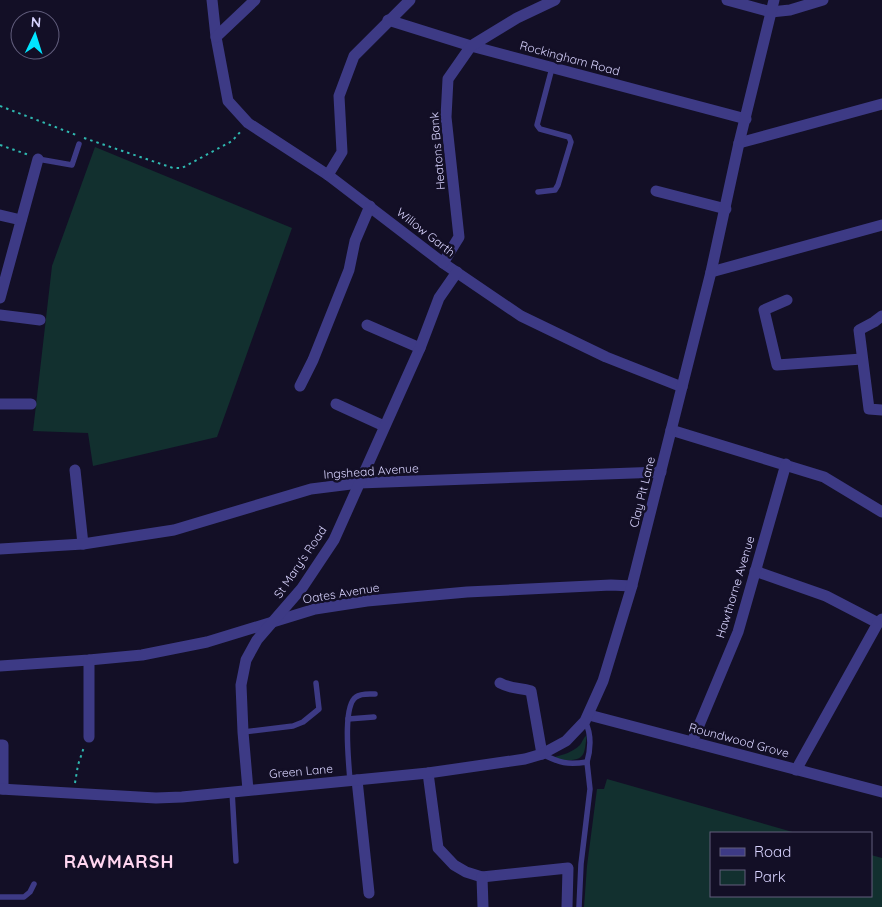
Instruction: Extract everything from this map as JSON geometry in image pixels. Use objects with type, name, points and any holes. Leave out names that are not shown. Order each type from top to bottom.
[{"type":"street","name":"Willow Garth","points":[[212,0],[216,37],[228,101],[248,123],[328,175],[443,263],[521,316],[606,357],[682,387]]},
{"type":"street","points":[[216,37],[255,0]]},
{"type":"street","points":[[328,175],[342,152],[339,96],[354,56],[410,0]]},
{"type":"street","name":"Heatons Bank","points":[[443,263],[458,237],[446,118],[448,79],[471,46],[517,18],[555,0]]},
{"type":"street","points":[[728,0],[771,12],[790,10],[823,0]]},
{"type":"street","name":"Clay Pit Lane","points":[[586,718],[603,682],[632,586],[711,272],[739,143],[774,0]]},
{"type":"street","name":"Rockingham Road","points":[[388,20],[471,46],[746,119]]},
{"type":"street","points":[[739,143],[882,104]]},
{"type":"street","points":[[0,298],[38,158]]},
{"type":"street","points":[[656,192],[726,209]]},
{"type":"street","points":[[300,386],[314,360],[349,270],[355,241],[370,206]]},
{"type":"street","points":[[0,215],[21,220]]},
{"type":"street","points":[[711,272],[882,225]]},
{"type":"street","name":"St Mary's Road","points":[[248,790],[241,685],[242,671],[249,652],[269,624],[302,588],[334,540],[420,348],[439,298],[457,272]]},
{"type":"street","points":[[787,300],[764,310],[777,365],[862,359]]},
{"type":"street","points":[[0,315],[40,320]]},
{"type":"street","points":[[882,316],[859,330],[869,409],[882,410]]},
{"type":"street","points":[[368,325],[420,348]]},
{"type":"street","points":[[0,404],[31,404]]},
{"type":"street","points":[[336,404],[384,426]]},
{"type":"street","points":[[671,430],[824,477],[882,512]]},
{"type":"street","name":"Hawthorne Avenue","points":[[692,742],[738,632],[786,464]]},
{"type":"street","points":[[74,470],[83,544]]},
{"type":"street","name":"Ingshead Avenue","points":[[0,549],[83,544],[174,530],[311,489],[359,483],[661,472]]},
{"type":"street","points":[[755,571],[826,596],[880,621],[796,770]]},
{"type":"street","name":"Oates Avenue","points":[[0,666],[142,655],[207,642],[315,609],[367,601],[467,592],[611,585],[632,586]]},
{"type":"street","points":[[89,660],[89,737]]},
{"type":"street","points":[[500,683],[510,689],[526,689],[531,691],[542,754]]},
{"type":"street","name":"Roundwood Grove","points":[[586,718],[692,742],[882,792]]},
{"type":"street","name":"Green Lane","points":[[1,789],[156,798],[428,773],[525,759],[542,754],[566,741],[586,718]]},
{"type":"street","points":[[0,745],[3,745],[1,789]]},
{"type":"street","points":[[428,773],[438,848],[454,864],[466,872],[482,877],[568,868],[567,907]]},
{"type":"street","points":[[353,780],[369,893]]},
{"type":"street","points":[[482,877],[483,907]]},
{"type":"lane","points":[[538,192],[555,190],[571,142],[569,137],[540,129],[537,125],[552,68]]},
{"type":"lane","points":[[38,158],[72,165],[79,144]]},
{"type":"lane","points":[[243,732],[294,726],[304,722],[318,709],[316,683]]},
{"type":"lane","points":[[353,780],[348,719],[350,704],[360,694],[374,694]]},
{"type":"lane","points":[[348,719],[374,717]]},
{"type":"lane","points":[[579,907],[581,864],[590,790],[587,762],[590,730],[586,718]]},
{"type":"lane","points":[[542,754],[558,762],[568,764],[587,762]]},
{"type":"lane","points":[[232,791],[236,861]]},
{"type":"lane","points":[[0,897],[24,897],[30,892],[34,884]]},
{"type":"path","points":[[0,106],[81,137],[173,168],[182,168],[190,165],[232,142],[248,123]]},
{"type":"path","points":[[0,145],[38,158]]},
{"type":"path","points":[[74,793],[78,765],[89,737]]},
{"type":"green space","points":[[95,147],[292,228],[217,437],[93,466],[88,433],[33,431],[52,266]]},
{"type":"green space","points":[[587,735],[584,753],[579,758],[563,760],[554,757],[574,750]]},
{"type":"green space","points":[[607,779],[792,832],[710,832],[710,897],[872,897],[872,855],[882,858],[882,907],[584,907],[587,866],[597,789],[604,789]]},
{"type":"district","name":"RAWMARSH","points":[[119,861]]}]
